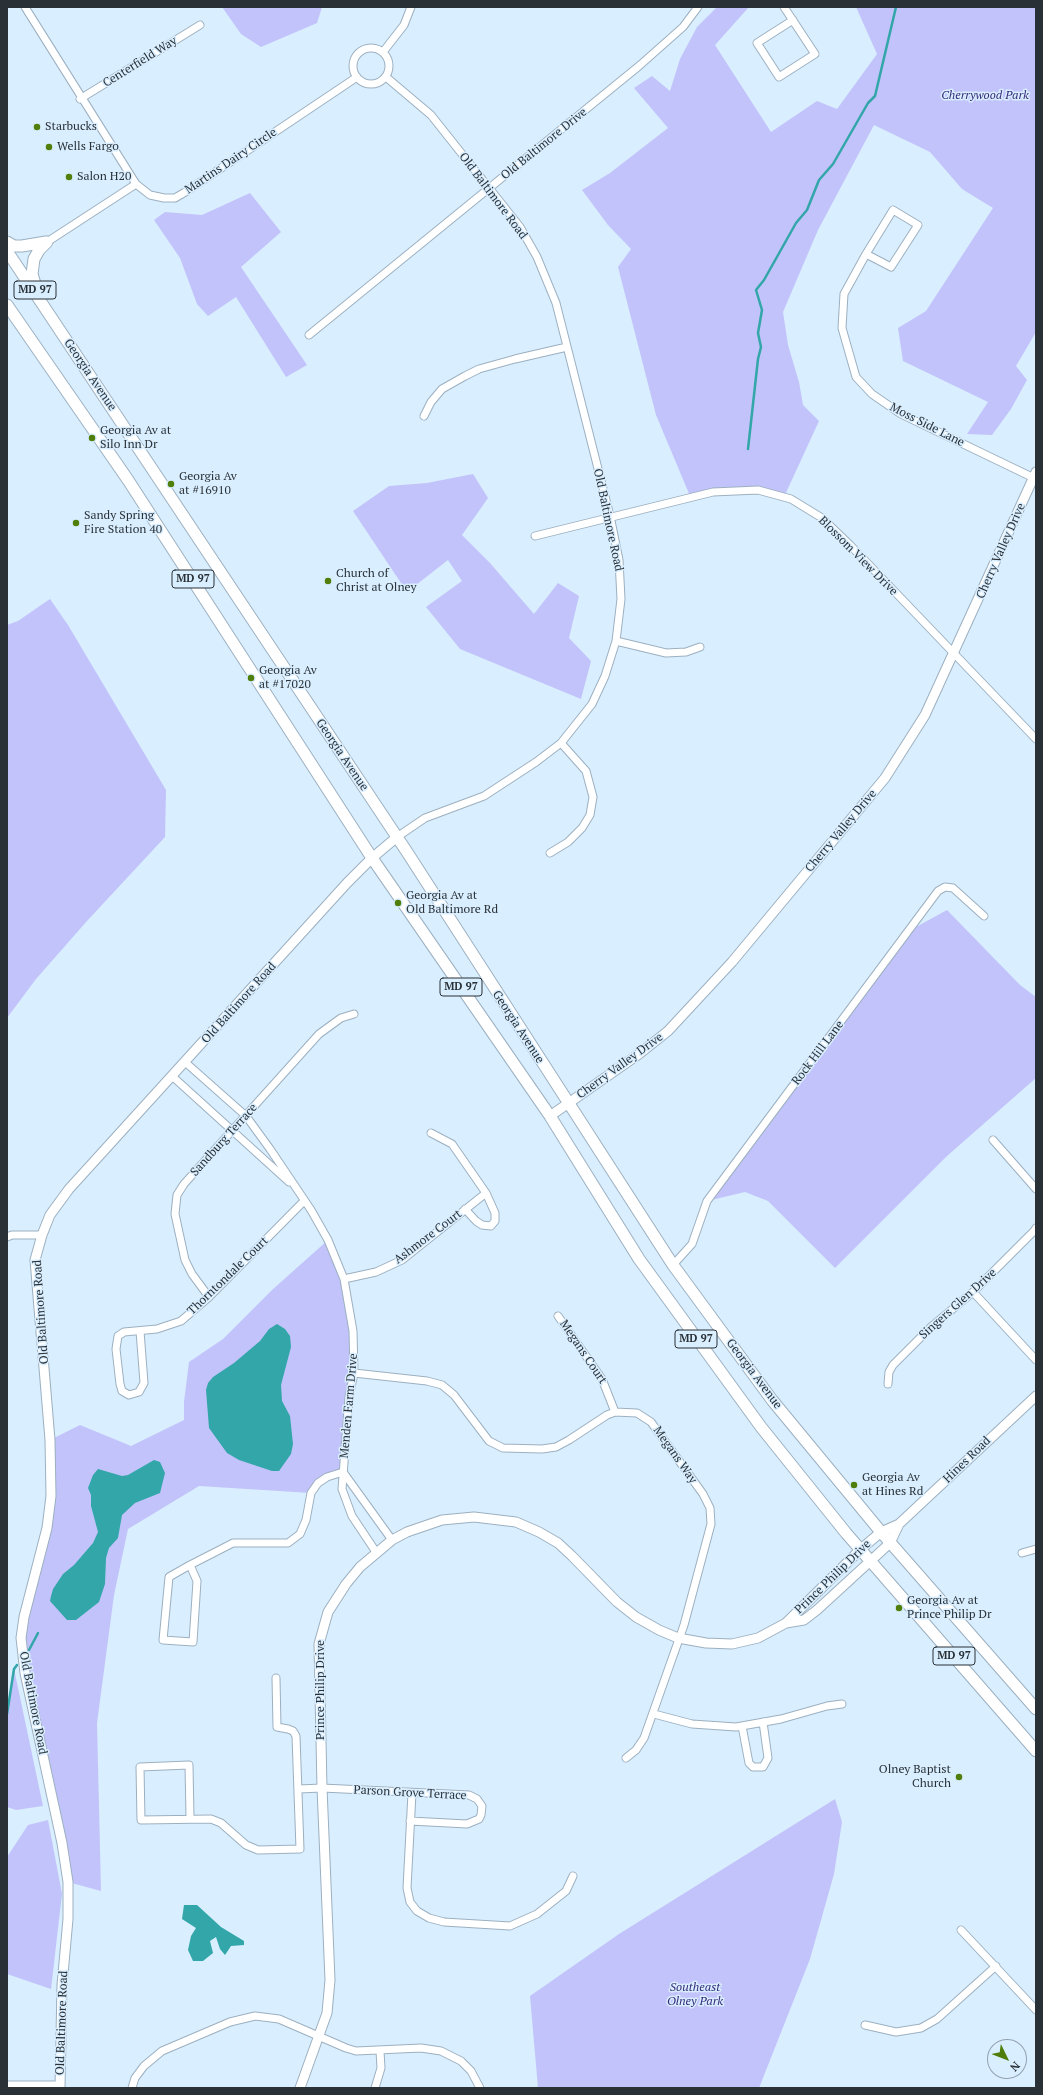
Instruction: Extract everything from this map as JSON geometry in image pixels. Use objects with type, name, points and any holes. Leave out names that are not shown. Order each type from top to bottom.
[{"type":"main road","points":[[7,242],[14,246],[22,246],[46,242]]},
{"type":"main road","points":[[38,295],[32,274],[34,259],[46,242]]},
{"type":"main road","name":"Georgia Avenue","points":[[7,251],[38,295],[188,524],[397,837],[673,1265],[772,1400],[890,1543],[1036,1709]]},
{"type":"main road","name":"Georgia Avenue","points":[[7,305],[128,480],[372,858],[550,1116],[639,1260],[761,1427],[871,1562],[1036,1751]]},
{"type":"street","name":"Martins Dairy Circle","points":[[25,7],[80,99],[136,184],[150,195],[164,198],[175,198],[357,77]]},
{"type":"street","points":[[383,52],[404,25],[411,7]]},
{"type":"street","name":"Old Baltimore Drive","points":[[309,334],[490,189],[639,66],[683,27],[698,7]]},
{"type":"street","points":[[784,7],[793,20],[815,54],[779,77],[757,43],[793,20]]},
{"type":"street","name":"Centerfield Way","points":[[80,99],[200,25]]},
{"type":"street","points":[[369,48],[383,52],[390,65],[386,77],[379,83],[370,84],[363,82],[357,77],[354,64],[356,57],[361,51],[369,48]]},
{"type":"street","name":"Old Baltimore Road","points":[[60,2086],[62,1984],[68,1919],[68,1882],[62,1843],[25,1673],[21,1638],[24,1616],[47,1528],[52,1496],[50,1440],[35,1260],[42,1235],[50,1215],[69,1189],[372,858],[397,837],[425,818],[484,796],[536,762],[561,742],[592,704],[606,676],[616,641],[621,591],[619,560],[610,516],[556,303],[537,258],[520,227],[431,115],[386,77]]},
{"type":"street","points":[[46,242],[136,184]]},
{"type":"street","name":"Moss Side Lane","points":[[866,254],[891,267],[918,225],[893,210],[866,254],[844,294],[842,328],[856,377],[872,394],[901,414],[1035,476]]},
{"type":"street","points":[[424,416],[431,402],[442,390],[479,369],[567,347]]},
{"type":"street","name":"Cherry Valley Drive","points":[[550,1116],[639,1054],[668,1031],[732,962],[885,778],[925,715],[1035,476]]},
{"type":"street","name":"Blossom View Drive","points":[[535,536],[690,496],[732,490],[758,490],[792,499],[822,518],[850,545],[1036,739]]},
{"type":"street","points":[[616,641],[666,653],[686,652],[700,647]]},
{"type":"street","points":[[550,853],[568,842],[582,828],[590,815],[593,797],[586,771],[561,742]]},
{"type":"street","name":"Rock Hill Lane","points":[[673,1265],[692,1244],[707,1201],[938,891],[946,887],[953,888],[984,916]]},
{"type":"street","name":"Sandburg Terrace","points":[[209,1297],[192,1274],[184,1260],[177,1227],[175,1204],[177,1195],[184,1184],[319,1034],[342,1018],[354,1014]]},
{"type":"street","name":"Menden Farm Drive","points":[[185,1062],[246,1116],[270,1149],[328,1240],[344,1279],[354,1331],[354,1373],[349,1397],[342,1489],[352,1516],[376,1552]]},
{"type":"street","name":"Menden Farm Drive","points":[[172,1076],[294,1186]]},
{"type":"street","name":"Ashmore Court","points":[[431,1133],[452,1144],[486,1193],[495,1213],[495,1221],[491,1226],[482,1225],[465,1209]]},
{"type":"street","points":[[993,1140],[1036,1189]]},
{"type":"street","name":"Ashmore Court","points":[[344,1279],[376,1272],[402,1260],[486,1193]]},
{"type":"street","name":"Thorntondale Court","points":[[140,1331],[144,1383],[139,1392],[129,1395],[122,1391],[120,1384],[116,1340],[121,1333],[157,1329],[181,1321],[209,1297],[304,1201]]},
{"type":"street","name":"Singers Glen Drive","points":[[888,1384],[889,1372],[893,1365],[931,1327],[973,1292],[1036,1228]]},
{"type":"street","points":[[7,1237],[12,1235],[42,1235]]},
{"type":"street","points":[[973,1292],[1036,1360]]},
{"type":"street","name":"Megans Court","points":[[558,1316],[602,1379],[615,1412]]},
{"type":"street","name":"Megans Way","points":[[354,1373],[427,1381],[442,1385],[454,1395],[489,1441],[503,1448],[542,1449],[556,1446],[569,1440],[598,1420],[615,1412],[637,1413],[652,1422],[703,1494],[710,1508],[710,1532],[684,1625],[678,1638],[654,1714],[644,1738],[636,1750],[626,1758]]},
{"type":"street","name":"Hines Road","points":[[881,1532],[899,1524],[1036,1396]]},
{"type":"street","points":[[190,1565],[198,1582],[193,1642],[163,1640],[169,1577],[190,1565],[233,1543],[288,1543],[300,1534],[306,1520],[311,1493],[318,1483],[327,1477],[343,1472]]},
{"type":"street","name":"Menden Farm Drive","points":[[343,1472],[392,1540]]},
{"type":"street","name":"Prince Philip Drive","points":[[300,2088],[320,2037],[327,2013],[330,1980],[322,1788],[319,1644],[328,1612],[360,1567],[392,1540],[424,1525],[449,1519],[474,1516],[516,1522],[539,1532],[558,1543],[617,1602],[636,1617],[658,1630],[678,1638],[706,1643],[732,1644],[758,1638],[786,1623],[861,1549],[881,1532]]},
{"type":"street","name":"Hines Road","points":[[890,1543],[899,1524]]},
{"type":"street","name":"Prince Philip Drive","points":[[786,1623],[804,1620],[871,1562],[890,1543]]},
{"type":"street","points":[[1022,1553],[1036,1549]]},
{"type":"street","points":[[190,1818],[189,1765],[140,1766],[141,1820],[211,1818],[221,1823],[246,1845],[258,1850],[300,1848],[296,1736],[293,1731],[277,1727],[276,1678]]},
{"type":"street","points":[[654,1714],[692,1724],[742,1726],[826,1706],[842,1704]]},
{"type":"street","points":[[742,1726],[749,1763],[752,1767],[763,1767],[768,1758],[763,1722]]},
{"type":"street","name":"Parson Grove Terrace","points":[[299,1789],[322,1788],[473,1796],[481,1802],[483,1810],[479,1819],[467,1824],[410,1821]]},
{"type":"street","points":[[412,1793],[407,1888],[410,1902],[417,1911],[429,1918],[444,1922],[510,1926],[537,1914],[566,1891],[573,1876]]},
{"type":"street","points":[[961,1930],[1036,2010]]},
{"type":"street","points":[[865,2025],[896,2032],[921,2028],[937,2018],[996,1966]]},
{"type":"street","points":[[132,2088],[139,2072],[155,2055],[230,2022],[255,2016],[279,2019],[356,2051],[421,2048],[441,2051],[461,2061],[471,2071],[480,2088]]},
{"type":"street","points":[[375,2088],[381,2068],[380,2051]]},
{"type":"street","points":[[7,2085],[60,2086]]},
{"type":"green space","points":[[222,7],[322,7],[317,23],[261,47],[241,34]]},
{"type":"green space","name":"Cherrywood Park","points":[[717,7],[749,7],[715,45],[771,132],[817,101],[837,109],[877,54],[856,7],[1036,7],[1036,332],[1016,366],[1027,380],[1011,409],[992,435],[967,434],[988,402],[903,361],[898,328],[926,311],[993,208],[962,189],[930,152],[874,125],[818,230],[783,312],[788,345],[799,382],[803,405],[819,421],[784,497],[758,490],[690,496],[656,415],[618,267],[631,249],[608,225],[582,190],[610,173],[668,128],[634,88],[652,76],[670,91],[680,59],[697,27]]},
{"type":"green space","points":[[250,193],[281,232],[241,267],[307,365],[286,377],[236,297],[208,316],[197,304],[180,258],[154,220],[165,212],[202,215]]},
{"type":"green space","points":[[473,474],[488,498],[462,535],[490,563],[534,614],[558,583],[579,596],[569,638],[591,661],[581,699],[460,649],[426,607],[462,581],[448,560],[407,592],[353,511],[389,486],[427,483]]},
{"type":"green space","points":[[50,599],[68,625],[166,790],[165,837],[87,921],[36,979],[7,1018],[7,625],[18,621]]},
{"type":"green space","points":[[947,910],[1020,985],[1036,997],[1036,1078],[947,1156],[835,1268],[768,1201],[745,1192],[707,1201],[907,932]]},
{"type":"green space","points":[[328,1240],[344,1279],[354,1373],[343,1472],[327,1477],[311,1493],[199,1486],[128,1529],[114,1595],[97,1723],[101,1891],[68,1882],[21,1638],[47,1528],[50,1440],[80,1425],[131,1446],[184,1420],[184,1402],[189,1362],[223,1339],[272,1290]]},
{"type":"green space","points":[[14,1669],[43,1806],[16,1810],[7,1807],[7,1714]]},
{"type":"green space","name":"Southeast Olney Park","points":[[835,1799],[842,1822],[834,1874],[810,1959],[759,2088],[538,2088],[530,1996],[619,1934]]},
{"type":"green space","points":[[48,1820],[62,1894],[51,1989],[7,1974],[7,1857],[28,1825]]},
{"type":"shaded area","points":[[277,1324],[285,1329],[290,1336],[291,1347],[281,1385],[282,1401],[290,1416],[293,1444],[291,1454],[279,1471],[272,1471],[239,1460],[227,1453],[209,1428],[206,1390],[208,1383],[213,1377],[234,1363],[260,1341],[269,1329]]},
{"type":"shaded area","points":[[154,1460],[160,1462],[165,1473],[160,1493],[135,1503],[122,1515],[118,1538],[109,1548],[106,1558],[105,1584],[99,1602],[76,1620],[67,1620],[50,1601],[53,1589],[63,1574],[74,1565],[93,1543],[98,1532],[91,1506],[91,1495],[88,1488],[93,1475],[98,1469],[122,1476],[128,1475]]},
{"type":"shaded area","points":[[184,1905],[197,1905],[221,1927],[244,1941],[244,1945],[231,1946],[225,1955],[220,1949],[216,1937],[210,1941],[213,1953],[203,1961],[193,1961],[188,1950],[191,1936],[196,1928],[182,1919]]},
{"type":"waterway","points":[[748,449],[758,359],[761,347],[758,333],[762,310],[756,290],[764,280],[796,223],[807,210],[819,180],[833,164],[868,103],[875,96],[896,7]]},
{"type":"waterway","points":[[29,1650],[38,1633]]},
{"type":"waterway","points":[[7,1714],[14,1669],[17,1665]]},
{"type":"place","name":"Starbucks","points":[[37,127]]},
{"type":"place","name":"Wells Fargo","points":[[49,147]]},
{"type":"place","name":"Salon H20","points":[[69,177]]},
{"type":"place","name":"Georgia Av at Silo Inn Dr","points":[[92,438]]},
{"type":"place","name":"Georgia Av at #16910","points":[[171,484]]},
{"type":"place","name":"Sandy Spring Fire Station 40","points":[[76,523]]},
{"type":"place","name":"Church of Christ at Olney","points":[[328,581]]},
{"type":"place","name":"Georgia Av at #17020","points":[[251,678]]},
{"type":"place","name":"Georgia Av at Old Baltimore Rd","points":[[398,903]]},
{"type":"place","name":"Georgia Av at Hines Rd","points":[[854,1485]]},
{"type":"place","name":"Georgia Av at Prince Philip Dr","points":[[899,1608]]},
{"type":"place","name":"Olney Baptist Church","points":[[959,1777]]}]
